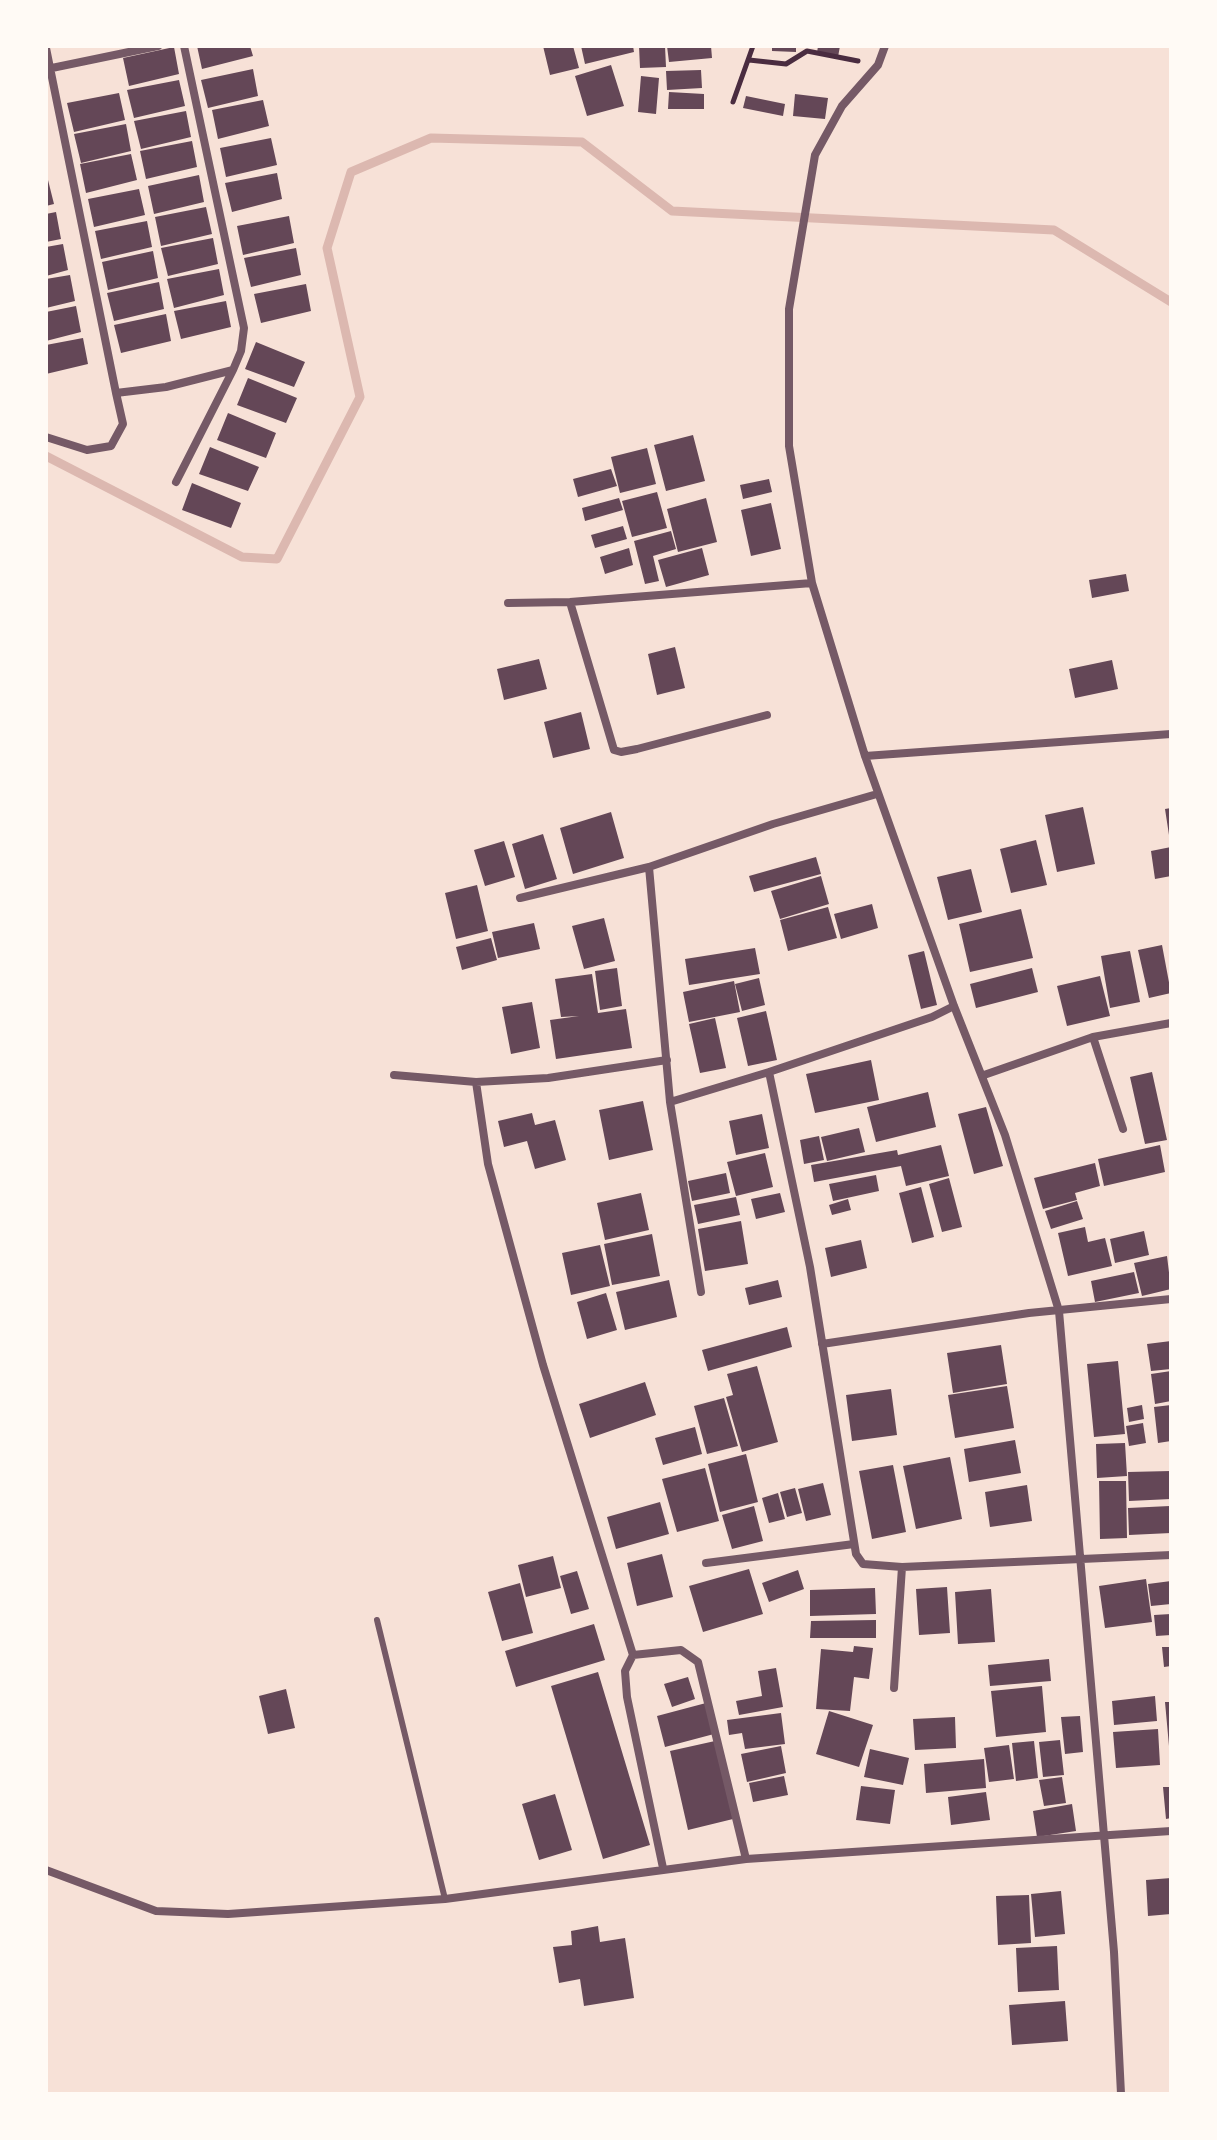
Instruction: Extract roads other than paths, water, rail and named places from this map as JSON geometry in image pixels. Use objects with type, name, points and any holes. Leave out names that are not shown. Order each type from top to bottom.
[{"type":"street","points":[[46,437],[87,450],[111,446],[123,424],[48,68],[46,48],[58,46]]},
{"type":"street","points":[[48,68],[158,46]]},
{"type":"street","points":[[176,482],[233,370],[244,328],[184,46]]},
{"type":"street","points":[[885,46],[878,65],[842,106],[815,155],[789,309],[789,446],[812,583],[865,756],[954,1006],[984,1075],[1055,1311],[1082,1560],[1121,2094]]},
{"type":"street","points":[[116,393],[166,387],[233,370]]},
{"type":"street","points":[[508,603],[570,602],[812,583]]},
{"type":"street","points":[[570,602],[614,750],[637,749],[767,715]]},
{"type":"street","points":[[865,756],[1171,734]]},
{"type":"street","points":[[520,898],[649,867],[877,794]]},
{"type":"street","points":[[649,867],[670,1102],[701,1292]]},
{"type":"street","points":[[670,1102],[932,1017],[954,1006]]},
{"type":"street","points":[[984,1075],[1093,1037],[1171,1023]]},
{"type":"street","points":[[1093,1037],[1123,1129]]},
{"type":"street","points":[[394,1075],[476,1082],[548,1078],[667,1060]]},
{"type":"street","points":[[769,1072],[810,1267],[854,1544],[863,1564],[902,1567],[1171,1555]]},
{"type":"street","points":[[476,1082],[488,1164],[543,1365],[633,1655],[625,1671],[627,1697],[663,1868]]},
{"type":"street","points":[[822,1344],[1029,1313],[1171,1299]]},
{"type":"street","points":[[706,1563],[854,1544]]},
{"type":"street","points":[[894,1688],[902,1567]]},
{"type":"street","points":[[633,1655],[681,1650],[698,1662],[746,1859]]},
{"type":"street","points":[[46,1870],[131,1903],[178,1914],[331,1910],[445,1899],[746,1859],[1171,1831]]},
{"type":"lane","points":[[377,1620],[445,1899]]},
{"type":"waterway","points":[[46,456],[242,557],[277,559],[360,397],[327,248],[351,172],[431,138],[582,142],[672,211],[1054,230],[1171,302]]}]
